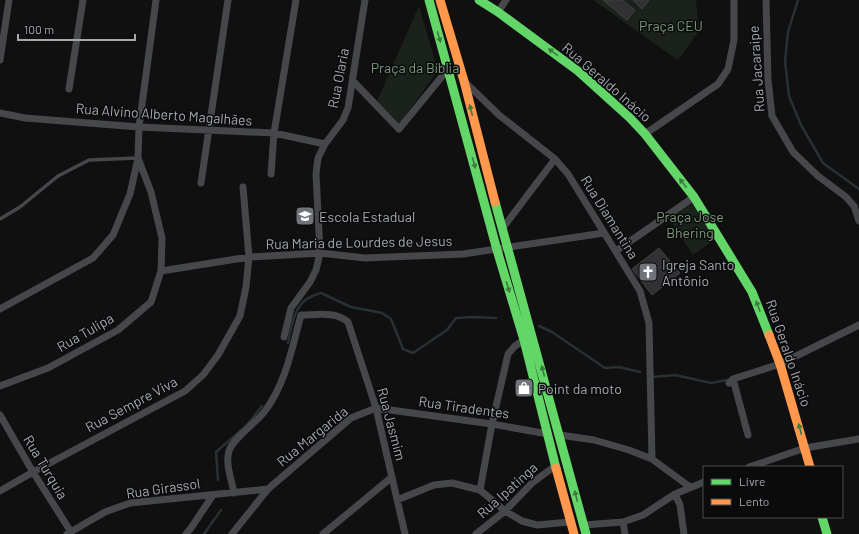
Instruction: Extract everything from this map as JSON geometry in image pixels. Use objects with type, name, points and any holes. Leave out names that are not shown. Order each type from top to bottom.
[{"type":"main road","points":[[428,0],[497,250],[524,340],[555,466],[574,534]]},
{"type":"main road","points":[[440,0],[464,80],[502,229],[509,248],[585,530]]},
{"type":"main road","name":"Rua Geraldo Inácio","points":[[479,0],[498,12],[578,71],[630,118],[645,134],[694,197],[752,292],[780,364],[810,466]]},
{"type":"main road","points":[[822,518],[826,534]]},
{"type":"street","points":[[0,60],[9,0]]},
{"type":"street","points":[[69,89],[83,0]]},
{"type":"street","points":[[0,309],[93,258],[113,235],[130,194],[138,158],[139,127],[156,0]]},
{"type":"street","points":[[201,183],[228,0]]},
{"type":"street","points":[[271,174],[274,134],[296,0]]},
{"type":"street","name":"Rua Olaria","points":[[284,337],[291,308],[316,270],[320,253],[316,174],[318,158],[325,144],[343,120],[348,108],[365,0]]},
{"type":"street","points":[[498,12],[506,0]]},
{"type":"street","points":[[645,134],[718,84],[728,69],[734,40],[734,0]]},
{"type":"street","name":"Rua Jacaraipe","points":[[766,0],[768,80],[772,116],[793,152],[818,176],[846,197],[854,206],[859,221]]},
{"type":"street","points":[[353,81],[399,128],[448,69]]},
{"type":"street","name":"Rua Diamantina","points":[[464,80],[499,115],[555,159],[568,174],[640,291],[649,323],[652,459]]},
{"type":"street","name":"Rua Alvino Alberto Magalhães","points":[[0,113],[25,118],[139,127],[274,134],[325,144]]},
{"type":"street","name":"Rua Tulipa","points":[[0,386],[48,368],[118,330],[151,302],[161,271],[162,238],[151,192],[138,158]]},
{"type":"street","points":[[502,229],[555,159]]},
{"type":"street","name":"Rua Sempre Viva","points":[[0,491],[32,472],[185,391],[203,375],[218,355],[240,316],[246,287],[249,257],[243,187]]},
{"type":"street","points":[[616,251],[694,197]]},
{"type":"street","name":"Rua Maria de Lourdes de Jesus","points":[[161,271],[249,257],[320,253],[365,258],[463,254],[604,233]]},
{"type":"street","name":"Rua Jasmim","points":[[234,493],[228,461],[228,452],[232,445],[264,412],[278,392],[301,315],[334,314],[342,317],[348,322],[376,408],[405,534]]},
{"type":"street","points":[[748,435],[731,381],[780,364],[859,325]]},
{"type":"street","points":[[480,490],[492,424],[508,354],[515,346],[524,340]]},
{"type":"street","name":"Rua Tiradentes","points":[[376,408],[492,424],[548,434]]},
{"type":"street","name":"Rua Margarida","points":[[232,534],[268,489],[351,418],[376,408]]},
{"type":"street","name":"Rua Turquia","points":[[0,415],[69,533]]},
{"type":"street","points":[[560,435],[594,440],[652,459],[690,487]]},
{"type":"street","points":[[752,466],[805,448],[859,439]]},
{"type":"street","name":"Rua Ipatinga","points":[[476,534],[505,510],[532,483],[555,466]]},
{"type":"street","points":[[323,534],[392,477]]},
{"type":"street","points":[[585,530],[623,522],[642,515],[676,494],[703,482]]},
{"type":"street","points":[[398,500],[434,485],[452,483],[480,490],[505,510],[522,521],[537,525],[570,522]]},
{"type":"street","name":"Rua Girassol","points":[[69,533],[105,512],[130,503],[268,489]]},
{"type":"street","points":[[676,494],[680,505],[684,534]]},
{"type":"street","points":[[186,534],[213,495]]},
{"type":"street","points":[[623,522],[625,534]]},
{"type":"lane","points":[[0,219],[20,207],[58,176],[89,160],[138,158]]},
{"type":"green space","name":"Praça CEU","points":[[593,0],[696,0],[699,31],[678,60]]},
{"type":"green space","name":"Praça da Bíblia","points":[[419,6],[438,71],[399,124],[377,101]]},
{"type":"green space","name":"Praça Jose Bhering","points":[[694,202],[717,238],[693,255],[669,219]]},
{"type":"building","points":[[603,0],[622,0],[635,10],[627,20]]},
{"type":"building","points":[[633,0],[649,0],[642,9]]},
{"type":"building","points":[[659,248],[680,273],[652,295],[632,269]]},
{"type":"waterway","points":[[798,0],[788,32],[785,61],[789,96],[801,125],[823,163],[859,189]]},
{"type":"waterway","points":[[288,343],[291,326],[300,305],[305,300],[321,293],[351,307],[382,313],[391,319],[403,349],[413,353],[447,330],[456,318],[496,318]]},
{"type":"waterway","points":[[539,326],[552,332],[605,368],[619,367],[640,372]]},
{"type":"waterway","points":[[653,377],[675,375],[711,383],[727,380]]},
{"type":"waterway","points":[[218,480],[216,452],[247,425],[262,406]]},
{"type":"waterway","points":[[204,534],[221,510]]},
{"type":"traffic: fast","points":[[429,0],[497,250],[524,340],[556,468]]},
{"type":"traffic: fast","points":[[479,0],[498,12],[578,71],[630,118],[645,134],[694,197],[752,292],[769,335]]},
{"type":"traffic: fast","points":[[495,202],[586,534]]},
{"type":"traffic: fast","points":[[822,518],[827,534]]},
{"type":"traffic: slow","points":[[440,0],[464,81],[495,202]]},
{"type":"traffic: slow","points":[[769,335],[780,364],[810,466]]},
{"type":"traffic: slow","points":[[556,468],[574,534]]},
{"type":"place","name":"Escola Estadual","points":[[305,216]]},
{"type":"place","name":"Igreja Santo Antônio","points":[[648,272]]},
{"type":"place","name":"Point da moto","points":[[524,388]]}]
